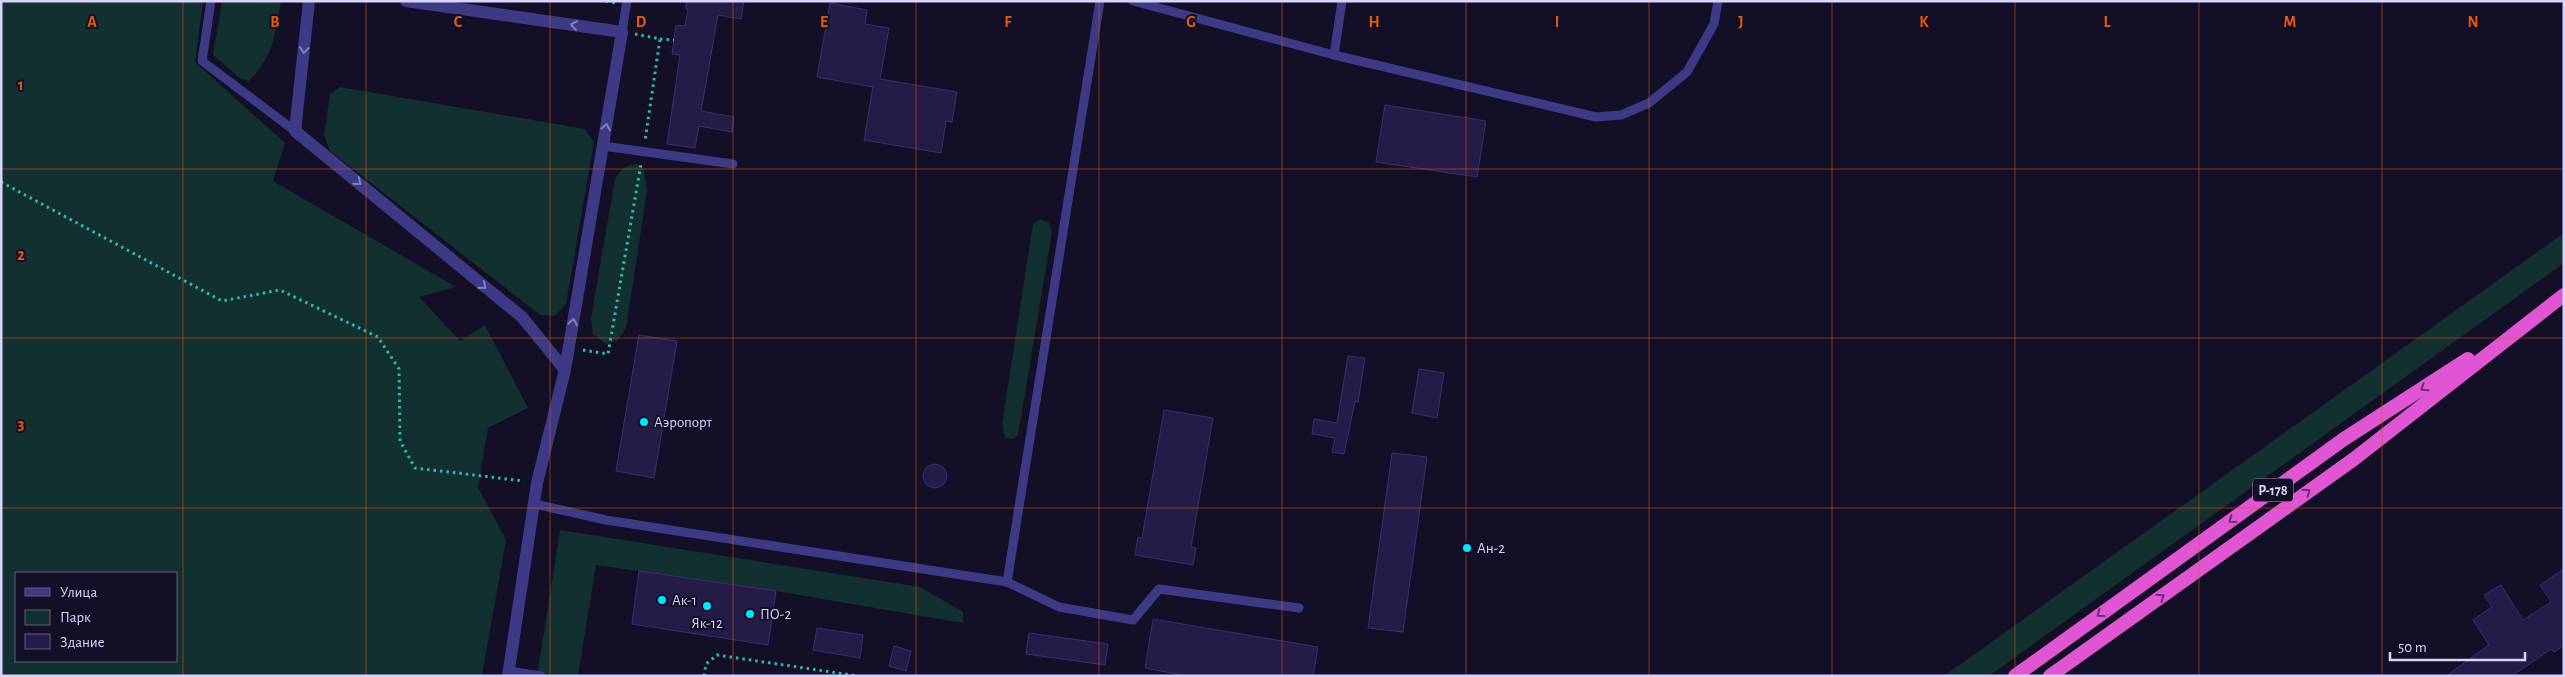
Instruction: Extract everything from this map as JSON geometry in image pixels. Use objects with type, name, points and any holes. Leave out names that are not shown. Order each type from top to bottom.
[{"type":"highway","name":"Р-178","points":[[2050,676],[2354,459],[2564,295]]},
{"type":"highway","name":"Р-178","points":[[2015,676],[2344,439],[2538,314]]},
{"type":"street","points":[[310,1],[296,131],[522,317],[565,370]]},
{"type":"street","points":[[406,1],[622,32],[565,370],[537,483],[508,673]]},
{"type":"lane","points":[[211,1],[202,61],[296,131]]},
{"type":"lane","points":[[622,32],[627,1]]},
{"type":"lane","points":[[1007,582],[1100,1]]},
{"type":"lane","points":[[1133,1],[1334,55],[1596,117],[1621,115],[1649,103],[1687,72],[1714,24],[1718,1]]},
{"type":"lane","points":[[1334,55],[1342,1]]},
{"type":"lane","points":[[602,146],[733,164]]},
{"type":"lane","points":[[535,504],[606,520],[1007,582],[1059,607],[1133,620],[1159,589],[1299,608]]},
{"type":"lane","points":[[508,673],[541,676]]},
{"type":"path","points":[[622,32],[674,40]]},
{"type":"path","points":[[569,348],[608,354],[643,152],[660,39]]},
{"type":"path","points":[[1,182],[222,301],[280,290],[378,337],[399,369],[400,441],[415,468],[537,483]]},
{"type":"path","points":[[704,676],[706,664],[717,655],[858,676]]},
{"type":"green space","points":[[1,1],[203,1],[195,62],[285,143],[273,181],[456,287],[419,297],[460,341],[485,325],[528,408],[488,428],[478,487],[506,540],[482,676],[1,676]]},
{"type":"green space","points":[[222,1],[281,1],[275,35],[269,53],[249,81],[241,79],[213,55]]},
{"type":"green space","points":[[340,87],[585,129],[594,142],[566,304],[555,316],[540,315],[330,151],[324,135],[330,94]]},
{"type":"green space","points":[[637,164],[644,169],[647,191],[626,328],[617,341],[606,344],[593,334],[591,318],[615,179],[624,168]]},
{"type":"green space","points":[[1040,219],[1049,223],[1052,232],[1018,435],[1013,439],[1005,438],[1002,424],[1033,224]]},
{"type":"green space","points":[[2564,233],[2564,263],[1989,676],[1944,676]]},
{"type":"green space","points":[[560,530],[920,587],[963,612],[963,623],[776,591],[596,565],[578,676],[537,676]]},
{"type":"building","points":[[686,1],[744,1],[741,19],[718,15],[701,111],[734,117],[732,132],[699,126],[695,148],[667,144],[680,55],[672,54],[676,25],[685,26],[688,9],[686,9]]},
{"type":"building","points":[[830,3],[867,10],[865,24],[889,28],[880,79],[957,92],[952,122],[946,121],[941,153],[864,140],[873,87],[817,77]]},
{"type":"building","points":[[1385,105],[1486,121],[1477,177],[1376,162]]},
{"type":"building","name":"Аэропорт","points":[[639,335],[677,341],[654,478],[616,471]]},
{"type":"building","points":[[1348,356],[1365,358],[1358,402],[1355,401],[1344,454],[1332,452],[1335,438],[1312,434],[1314,419],[1337,423]]},
{"type":"building","points":[[1419,369],[1444,373],[1437,418],[1412,413]]},
{"type":"building","points":[[1164,410],[1213,418],[1191,547],[1196,548],[1193,565],[1135,555],[1138,537],[1142,538]]},
{"type":"building","points":[[1392,453],[1427,457],[1403,632],[1368,628]]},
{"type":"building","points":[[935,464],[940,465],[946,471],[946,481],[940,487],[935,488],[930,487],[924,481],[923,476],[924,471],[930,465]]},
{"type":"building","points":[[2564,569],[2564,645],[2554,652],[2551,649],[2512,676],[2446,676],[2489,645],[2473,620],[2492,607],[2484,595],[2501,585],[2523,620],[2551,602],[2540,585]]},
{"type":"building","points":[[639,571],[776,591],[768,645],[632,624]]},
{"type":"building","points":[[1153,619],[1318,647],[1313,676],[1187,676],[1145,668]]},
{"type":"building","points":[[817,628],[863,635],[860,658],[813,650]]},
{"type":"building","points":[[1029,633],[1108,644],[1105,665],[1026,654]]},
{"type":"building","points":[[894,646],[911,651],[906,671],[889,666]]},
{"type":"place","name":"Аэропорт","points":[[644,422]]},
{"type":"place","name":"Ан-2","points":[[1467,548]]},
{"type":"place","name":"Ак-1","points":[[662,600]]},
{"type":"place","name":"Як-12","points":[[707,606]]},
{"type":"place","name":"ПО-2","points":[[750,614]]}]
